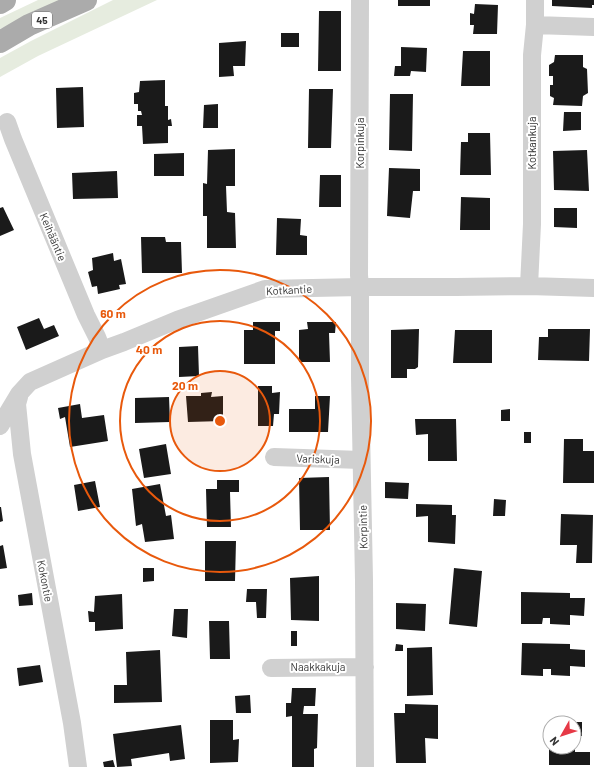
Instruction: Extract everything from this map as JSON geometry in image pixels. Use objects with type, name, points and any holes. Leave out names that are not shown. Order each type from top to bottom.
[{"type":"main road","points":[[0,3],[5,0]]},
{"type":"main road","name":"45","points":[[0,42],[29,25],[86,0]]},
{"type":"street","name":"Korpinkuja","points":[[360,0],[360,287]]},
{"type":"street","name":"Kotkankuja","points":[[529,286],[532,224],[532,55],[535,25],[535,0]]},
{"type":"street","points":[[535,25],[594,27]]},
{"type":"street","name":"Keihääntie","points":[[6,122],[81,304],[102,350]]},
{"type":"street","name":"Kotkantie","points":[[0,426],[19,394],[30,382],[102,350],[177,320],[265,289],[529,286],[594,288]]},
{"type":"street","name":"Korpintie","points":[[360,287],[366,767]]},
{"type":"street","name":"Kokontie","points":[[19,394],[17,404],[22,454],[73,728],[78,767]]},
{"type":"street","name":"Variskuja","points":[[274,457],[361,460]]},
{"type":"street","name":"Naakkakuja","points":[[271,668],[365,667]]},
{"type":"shaded area","points":[[38,0],[61,0],[0,29],[0,18]]},
{"type":"shaded area","points":[[113,0],[157,0],[38,56],[0,77],[0,58]]},
{"type":"building","points":[[398,0],[430,0],[430,6],[398,6]]},
{"type":"building","points":[[552,0],[594,0],[594,5],[592,5],[592,8],[552,6]]},
{"type":"building","points":[[475,4],[498,5],[497,34],[473,34],[474,25],[470,25],[470,13],[474,14]]},
{"type":"building","points":[[319,11],[341,11],[341,71],[318,71]]},
{"type":"building","points":[[281,33],[299,33],[299,47],[281,47]]},
{"type":"building","points":[[246,41],[245,66],[233,66],[234,76],[219,77],[219,43]]},
{"type":"building","points":[[401,47],[427,48],[426,72],[411,71],[410,76],[394,76],[395,66],[401,66]]},
{"type":"building","points":[[463,51],[490,51],[490,86],[461,86]]},
{"type":"building","points":[[555,55],[583,55],[583,67],[587,69],[588,93],[583,96],[582,106],[553,105],[554,98],[550,96],[550,85],[553,85],[553,76],[549,76],[549,65],[554,62]]},
{"type":"building","points":[[165,80],[165,106],[168,106],[168,120],[171,119],[172,126],[168,126],[168,143],[143,144],[142,126],[137,126],[137,115],[142,115],[141,111],[138,111],[138,104],[134,104],[134,93],[139,92],[140,81]]},
{"type":"building","points":[[83,87],[84,127],[57,128],[56,88]]},
{"type":"building","points":[[309,89],[333,89],[331,148],[308,148]]},
{"type":"building","points":[[390,94],[413,94],[412,151],[389,150]]},
{"type":"building","points":[[218,104],[218,128],[203,128],[204,105]]},
{"type":"building","points":[[564,112],[581,112],[581,130],[563,131]]},
{"type":"building","points":[[468,133],[490,133],[491,175],[460,175],[461,142],[468,142]]},
{"type":"building","points":[[235,149],[235,186],[226,186],[227,212],[235,213],[236,248],[207,248],[207,216],[203,216],[203,183],[207,184],[208,150]]},
{"type":"building","points":[[587,150],[589,191],[554,190],[553,151]]},
{"type":"building","points":[[184,153],[184,176],[154,176],[154,154]]},
{"type":"building","points":[[389,168],[420,169],[420,191],[413,191],[410,218],[387,216]]},
{"type":"building","points":[[117,171],[118,198],[73,199],[72,173]]},
{"type":"building","points":[[320,175],[341,175],[341,207],[319,207]]},
{"type":"building","points":[[461,197],[490,198],[490,230],[460,230]]},
{"type":"building","points":[[3,207],[14,230],[0,236],[0,208]]},
{"type":"building","points":[[554,208],[577,208],[577,228],[554,227]]},
{"type":"building","points":[[277,218],[301,219],[300,235],[307,236],[307,255],[276,255]]},
{"type":"building","points":[[141,237],[165,237],[166,242],[181,242],[182,273],[142,273]]},
{"type":"building","points":[[113,253],[114,261],[121,259],[126,284],[119,285],[120,289],[98,294],[97,286],[92,287],[88,272],[93,270],[92,258]]},
{"type":"building","points":[[39,318],[44,329],[54,325],[59,336],[26,350],[17,327]]},
{"type":"building","points":[[253,322],[280,322],[280,331],[275,331],[275,364],[244,364],[244,330],[253,330]]},
{"type":"building","points":[[307,322],[336,322],[335,333],[329,333],[330,362],[299,362],[299,330],[308,329]]},
{"type":"building","points":[[419,329],[418,367],[415,369],[407,369],[407,378],[391,378],[391,330]]},
{"type":"building","points":[[548,329],[590,329],[589,361],[538,360],[539,337],[548,337]]},
{"type":"building","points":[[455,330],[492,330],[492,363],[453,363]]},
{"type":"building","points":[[198,346],[199,376],[179,377],[179,347]]},
{"type":"building","points":[[258,386],[272,386],[272,393],[280,392],[279,414],[274,414],[273,426],[258,426]]},
{"type":"building","points":[[212,392],[211,397],[223,396],[223,421],[188,422],[186,396],[201,396],[201,393]]},
{"type":"building","points":[[315,396],[330,396],[328,432],[289,432],[289,409],[315,409]]},
{"type":"building","points":[[169,397],[170,422],[135,423],[135,398]]},
{"type":"building","points":[[80,404],[82,418],[104,415],[108,441],[70,447],[65,417],[60,419],[58,408]]},
{"type":"building","points":[[510,409],[510,421],[501,421],[501,410]]},
{"type":"building","points":[[415,419],[456,419],[457,461],[428,461],[428,434],[416,435]]},
{"type":"building","points":[[524,432],[531,432],[531,443],[524,443]]},
{"type":"building","points":[[564,439],[583,439],[583,451],[594,451],[594,483],[563,483]]},
{"type":"building","points":[[166,444],[171,474],[144,478],[139,449]]},
{"type":"building","points":[[329,477],[330,530],[300,530],[299,478]]},
{"type":"building","points":[[217,480],[239,480],[239,492],[230,492],[231,527],[207,527],[206,489],[217,489]]},
{"type":"building","points":[[95,481],[100,507],[78,511],[74,485]]},
{"type":"building","points":[[385,482],[409,483],[408,499],[385,498]]},
{"type":"building","points":[[160,484],[166,516],[171,515],[174,539],[145,542],[142,524],[136,526],[132,489]]},
{"type":"building","points":[[494,499],[506,500],[505,516],[493,516]]},
{"type":"building","points":[[416,504],[452,505],[452,515],[456,515],[455,544],[428,542],[428,516],[416,517]]},
{"type":"building","points":[[0,507],[3,521],[0,522]]},
{"type":"building","points":[[561,514],[593,515],[592,563],[576,563],[577,545],[560,545]]},
{"type":"building","points":[[205,541],[236,541],[235,581],[205,581]]},
{"type":"building","points":[[3,545],[7,568],[0,569],[0,546]]},
{"type":"building","points":[[143,568],[154,568],[154,581],[143,582]]},
{"type":"building","points":[[454,568],[482,571],[477,627],[449,624]]},
{"type":"building","points":[[319,576],[319,621],[291,620],[290,578]]},
{"type":"building","points":[[247,589],[267,589],[266,618],[257,618],[256,602],[246,602]]},
{"type":"building","points":[[521,592],[570,593],[570,598],[585,598],[584,616],[570,615],[570,625],[550,624],[550,618],[543,618],[542,624],[521,624]]},
{"type":"building","points":[[32,593],[33,605],[19,606],[18,595]]},
{"type":"building","points":[[122,594],[123,629],[95,631],[95,622],[89,622],[88,611],[94,612],[95,596]]},
{"type":"building","points":[[396,603],[426,604],[425,631],[396,629]]},
{"type":"building","points":[[174,609],[188,609],[187,638],[172,636]]},
{"type":"building","points":[[209,621],[229,621],[230,659],[210,659]]},
{"type":"building","points":[[291,631],[297,631],[297,646],[291,646]]},
{"type":"building","points":[[522,643],[570,644],[570,649],[585,650],[585,667],[570,666],[570,676],[551,675],[551,669],[543,669],[543,676],[521,675]]},
{"type":"building","points":[[396,644],[403,645],[403,651],[395,651]]},
{"type":"building","points":[[432,647],[433,695],[407,696],[407,648]]},
{"type":"building","points":[[160,650],[162,702],[114,703],[114,685],[127,685],[126,652]]},
{"type":"building","points":[[40,665],[43,682],[19,686],[17,668]]},
{"type":"building","points":[[292,688],[316,688],[315,706],[304,706],[303,714],[318,714],[317,748],[314,749],[314,767],[292,767],[292,716],[286,717],[286,703],[291,703]]},
{"type":"building","points":[[250,695],[251,713],[236,713],[235,696]]},
{"type":"building","points":[[405,704],[438,705],[438,739],[425,738],[426,763],[396,763],[394,713],[405,713]]},
{"type":"building","points":[[210,720],[233,720],[233,740],[239,739],[238,762],[210,763]]},
{"type":"building","points":[[181,725],[185,759],[170,761],[169,753],[131,759],[132,766],[117,767],[113,734]]},
{"type":"building","points":[[582,752],[590,752],[590,765],[549,765],[549,755],[582,755]]},
{"type":"building","points":[[113,760],[115,767],[104,767],[103,762]]}]
